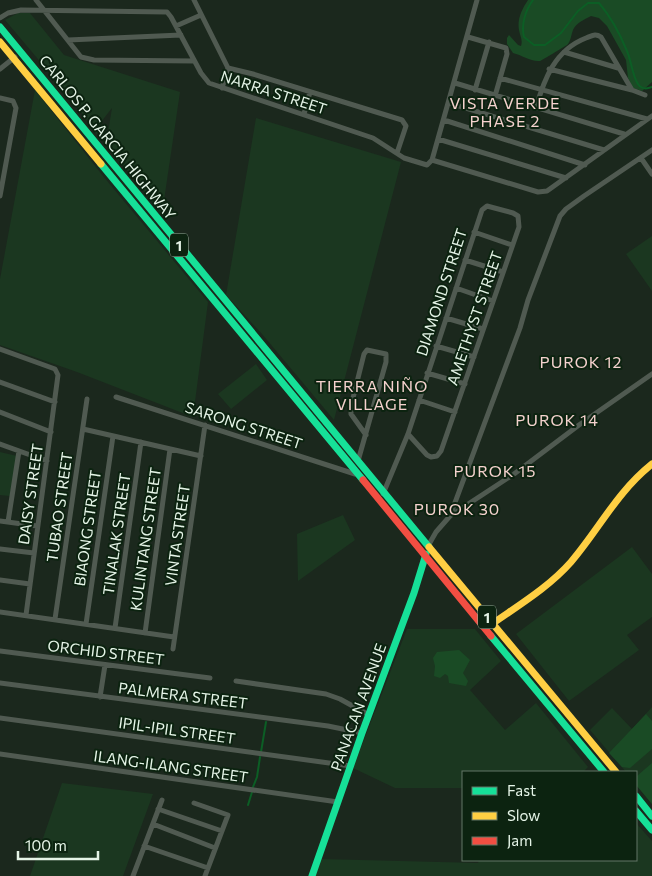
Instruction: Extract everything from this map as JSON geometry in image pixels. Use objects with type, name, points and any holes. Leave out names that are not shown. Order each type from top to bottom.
[{"type":"main road","name":"CARLOS P. GARCIA HIGHWAY","points":[[0,28],[615,771]]},
{"type":"main road","name":"CARLOS P. GARCIA HIGHWAY","points":[[0,42],[603,771]]},
{"type":"main road","points":[[492,624],[566,568],[579,553],[621,492],[636,476],[652,464]]},
{"type":"main road","name":"PANACAN AVENUE","points":[[312,876],[414,593],[428,546]]},
{"type":"main road","points":[[455,593],[462,587]]},
{"type":"main road","points":[[515,665],[522,660]]},
{"type":"main road","points":[[637,797],[652,816]]},
{"type":"main road","points":[[637,811],[652,830]]},
{"type":"street","points":[[36,0],[81,57],[89,60],[194,61]]},
{"type":"street","points":[[194,0],[228,68],[222,88]]},
{"type":"street","points":[[432,160],[477,0]]},
{"type":"street","name":"NARRA STREET","points":[[0,18],[15,11],[164,11],[170,14],[194,61],[209,83],[373,138],[412,161],[429,164],[432,160],[538,192],[547,191],[650,117]]},
{"type":"street","points":[[176,26],[201,15]]},
{"type":"street","points":[[68,40],[181,35]]},
{"type":"street","points":[[536,108],[549,69],[564,52],[579,41],[598,35],[632,90]]},
{"type":"street","points":[[468,37],[504,47],[507,51],[495,96]]},
{"type":"street","points":[[475,90],[489,42]]},
{"type":"street","points":[[0,69],[20,52]]},
{"type":"street","points":[[564,52],[618,68]]},
{"type":"street","points":[[228,68],[402,120],[405,124],[405,129],[397,153]]},
{"type":"street","points":[[549,69],[632,90],[645,96]]},
{"type":"street","points":[[500,78],[650,117]]},
{"type":"street","points":[[455,83],[624,134]]},
{"type":"street","points":[[304,114],[310,92]]},
{"type":"street","points":[[0,98],[14,101],[16,108],[0,196]]},
{"type":"street","points":[[449,103],[604,150]]},
{"type":"street","points":[[444,120],[585,165]]},
{"type":"street","points":[[438,139],[566,178]]},
{"type":"street","points":[[450,516],[560,216],[566,209],[584,196],[652,150]]},
{"type":"street","points":[[641,158],[652,174]]},
{"type":"street","name":"DIAMOND STREET","points":[[377,499],[384,493],[408,434],[474,232],[482,210],[487,206]]},
{"type":"street","name":"AMETHYST STREET","points":[[408,434],[431,457],[436,456],[442,451],[519,227],[518,216],[487,206]]},
{"type":"street","points":[[474,232],[512,245]]},
{"type":"street","points":[[465,260],[503,272]]},
{"type":"street","points":[[456,288],[493,301]]},
{"type":"street","points":[[446,318],[483,329]]},
{"type":"street","points":[[436,346],[474,357]]},
{"type":"street","name":"DAISY STREET","points":[[0,349],[55,369],[58,377],[26,615]]},
{"type":"street","points":[[358,462],[366,435],[387,359],[386,354],[370,350],[367,350],[364,354],[351,406],[352,417],[366,435]]},
{"type":"street","points":[[427,373],[464,384]]},
{"type":"street","points":[[428,546],[436,532],[450,516],[506,480],[579,425],[652,374]]},
{"type":"street","points":[[0,382],[55,402]]},
{"type":"street","name":"SARONG STREET","points":[[116,397],[356,474]]},
{"type":"street","name":"TUBAO STREET","points":[[55,619],[87,399]]},
{"type":"street","points":[[419,400],[455,412]]},
{"type":"street","points":[[0,412],[51,432]]},
{"type":"street","name":"VINTA STREET","points":[[173,649],[205,425]]},
{"type":"street","points":[[83,429],[201,456]]},
{"type":"street","name":"BIAONG STREET","points":[[86,624],[113,436]]},
{"type":"street","name":"TINALAK STREET","points":[[115,628],[141,442]]},
{"type":"street","points":[[0,444],[47,461]]},
{"type":"street","name":"KULINTANG STREET","points":[[145,632],[170,449]]},
{"type":"street","points":[[8,522],[19,451]]},
{"type":"street","points":[[356,474],[364,469]]},
{"type":"street","points":[[0,521],[37,526]]},
{"type":"street","points":[[0,549],[34,553]]},
{"type":"street","points":[[0,580],[30,584]]},
{"type":"street","points":[[0,612],[174,637]]},
{"type":"street","name":"ORCHID STREET","points":[[0,651],[210,678]]},
{"type":"street","points":[[100,697],[105,665]]},
{"type":"street","points":[[236,681],[326,694],[340,699],[369,715]]},
{"type":"street","name":"PALMERA STREET","points":[[0,683],[318,725],[362,733]]},
{"type":"street","name":"IPIL-IPIL STREET","points":[[0,718],[351,766]]},
{"type":"street","name":"ILANG-ILANG STREET","points":[[0,754],[338,802]]},
{"type":"street","points":[[133,876],[162,800]]},
{"type":"street","points":[[194,803],[228,816],[205,876]]},
{"type":"street","points":[[158,809],[222,832]]},
{"type":"street","points":[[152,824],[215,848]]},
{"type":"street","points":[[144,846],[208,868]]},
{"type":"shaded area","points":[[528,0],[652,0],[652,82],[642,91],[633,88],[628,78],[626,60],[607,26],[599,18],[591,16],[576,25],[567,45],[540,61],[513,53],[507,44],[507,38],[509,35],[521,46],[519,18]]},
{"type":"shaded area","points":[[18,13],[30,13],[64,55],[180,92],[162,214],[106,144],[112,108],[101,122],[97,135],[75,103],[5,20]]},
{"type":"shaded area","points":[[35,90],[103,176],[208,302],[193,417],[77,372],[0,345],[0,279]]},
{"type":"shaded area","points":[[256,118],[401,162],[334,420],[262,334],[226,295]]},
{"type":"shaded area","points":[[652,236],[652,291],[626,254]]},
{"type":"shaded area","points":[[256,364],[267,380],[231,409],[218,394]]},
{"type":"shaded area","points":[[0,452],[17,456],[10,496],[0,495]]},
{"type":"shaded area","points":[[343,515],[355,540],[298,581],[297,534]]},
{"type":"shaded area","points":[[632,547],[652,574],[652,617],[627,635],[639,650],[569,701],[516,634]]},
{"type":"shaded area","points":[[407,629],[475,629],[501,661],[470,690],[505,730],[536,703],[588,767],[584,771],[462,771],[462,788],[395,788],[353,768]]},
{"type":"shaded area","points":[[459,650],[470,660],[463,673],[468,681],[466,686],[449,683],[448,676],[445,674],[440,678],[434,676],[435,666],[433,658],[437,652]]},
{"type":"shaded area","points":[[652,707],[652,804],[637,786],[637,771],[625,771],[590,730],[612,708],[632,729]]},
{"type":"shaded area","points":[[646,714],[652,721],[652,749],[630,768],[622,767],[609,753]]},
{"type":"shaded area","points":[[652,763],[652,804],[637,786],[637,776]]},
{"type":"shaded area","points":[[62,783],[153,794],[123,876],[30,876]]},
{"type":"shaded area","points":[[637,824],[652,841],[652,876],[315,876],[321,859],[478,863],[479,861],[637,861]]},
{"type":"waterway","points":[[533,0],[526,13],[523,28],[524,37],[534,45],[545,45],[561,33],[578,11],[588,3],[599,3],[621,38],[638,84],[645,88],[652,87]]},
{"type":"waterway","points":[[261,752],[266,722]]},
{"type":"waterway","points":[[253,787],[257,777],[260,757]]},
{"type":"waterway","points":[[248,805],[252,792]]},
{"type":"traffic: fast","points":[[0,27],[429,547]]},
{"type":"traffic: fast","points":[[101,164],[363,480]]},
{"type":"traffic: fast","points":[[312,876],[414,593],[426,554]]},
{"type":"traffic: fast","points":[[491,636],[603,771]]},
{"type":"traffic: fast","points":[[637,797],[652,816]]},
{"type":"traffic: fast","points":[[637,812],[652,830]]},
{"type":"traffic: slow","points":[[0,42],[101,164]]},
{"type":"traffic: slow","points":[[492,624],[553,580],[571,562],[628,487],[652,464]]},
{"type":"traffic: slow","points":[[429,547],[615,771]]},
{"type":"traffic: jam","points":[[363,480],[491,636]]},
{"type":"district","name":"VISTA VERDE PHASE 2","points":[[505,111]]},
{"type":"district","name":"PUROK 12","points":[[581,361]]},
{"type":"district","name":"TIERRA NIÑO VILLAGE","points":[[372,394]]},
{"type":"district","name":"PUROK 14","points":[[557,419]]},
{"type":"district","name":"PUROK 15","points":[[495,470]]},
{"type":"district","name":"PUROK 30","points":[[457,508]]}]
